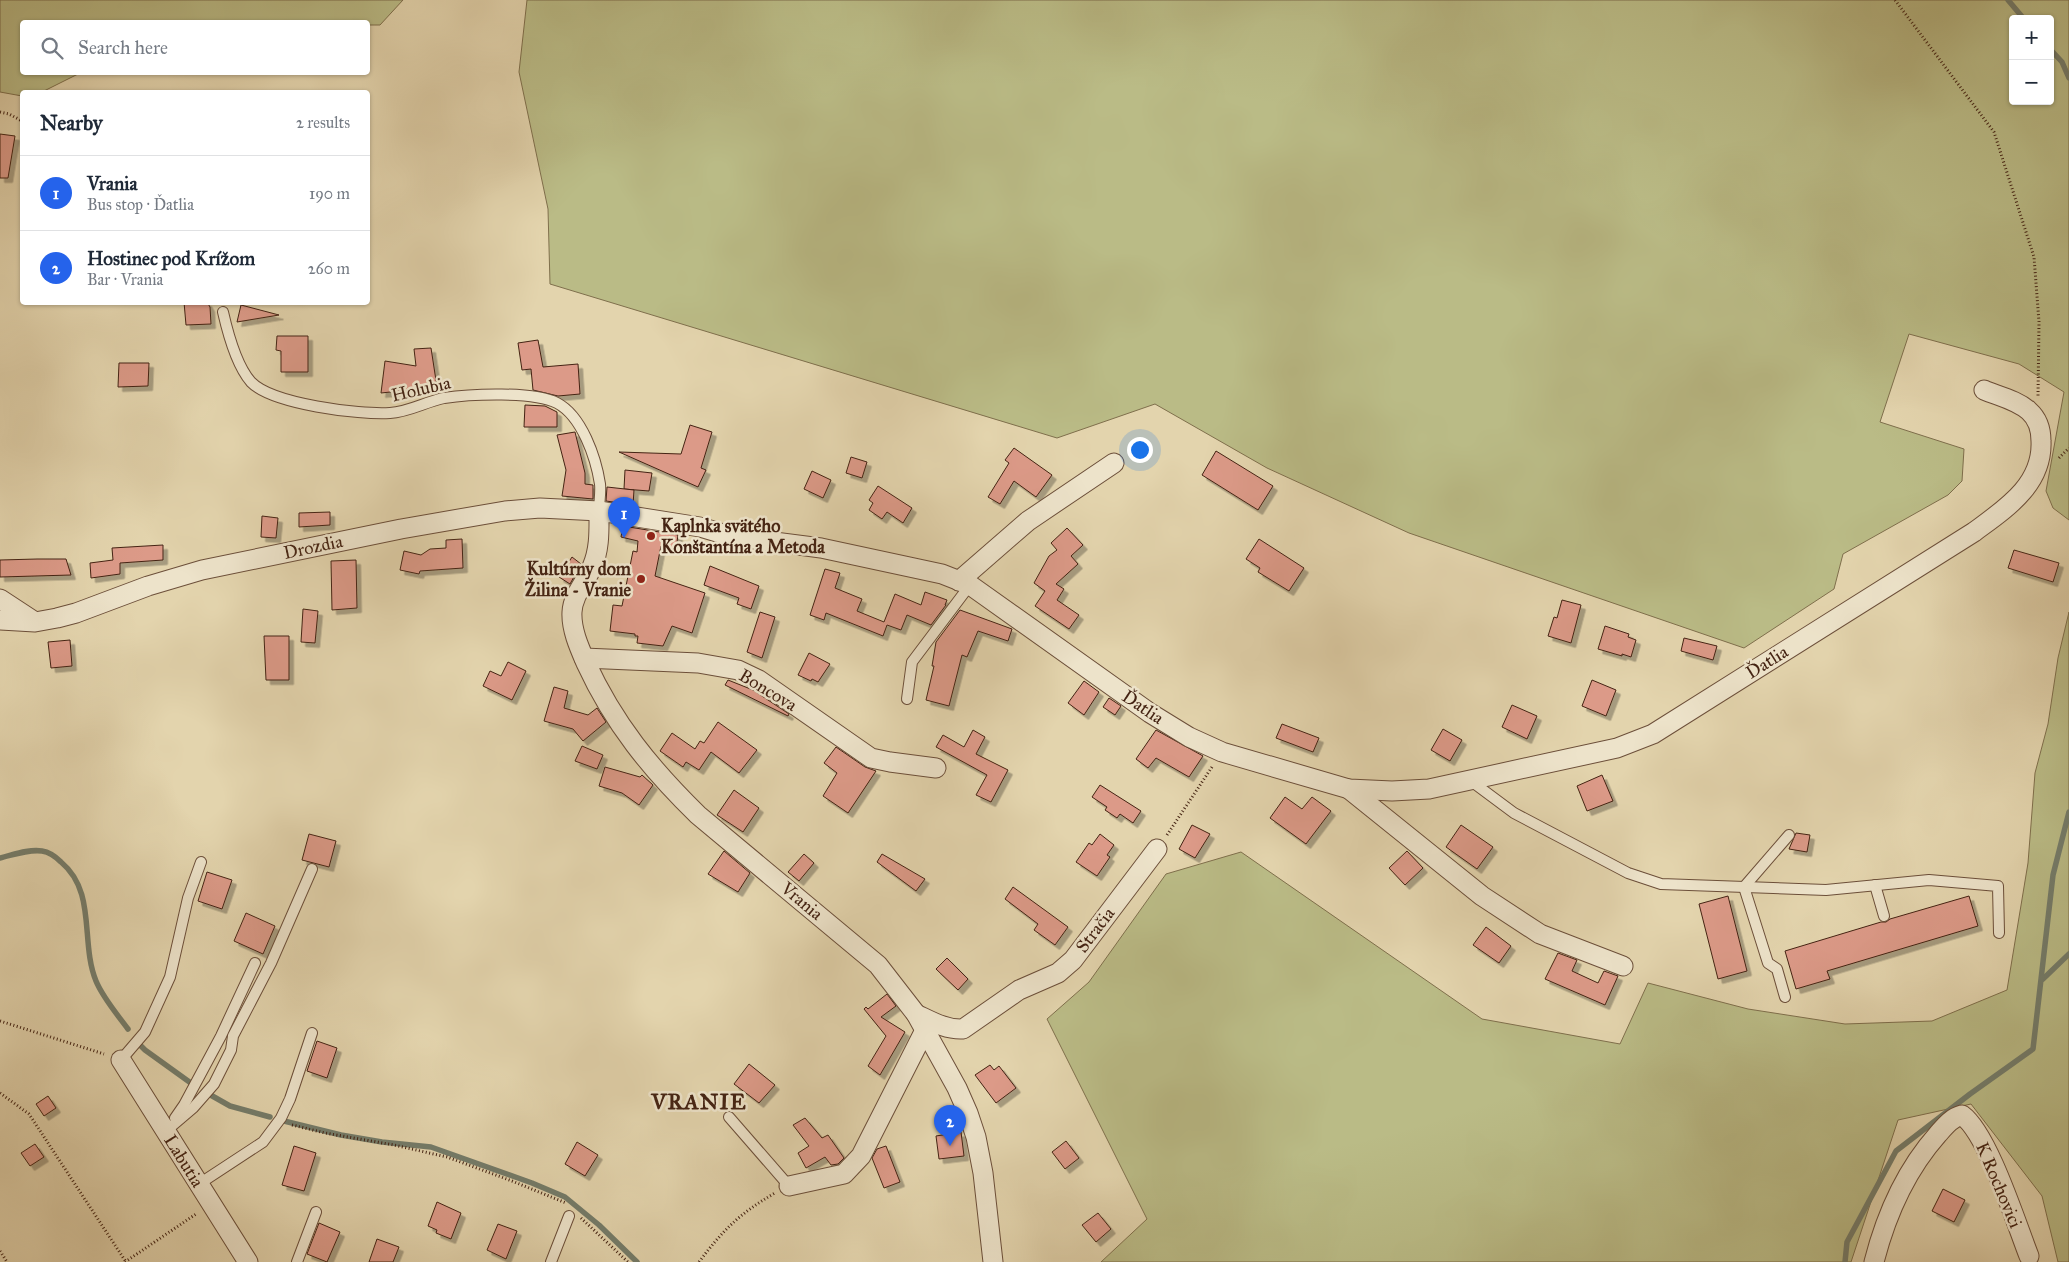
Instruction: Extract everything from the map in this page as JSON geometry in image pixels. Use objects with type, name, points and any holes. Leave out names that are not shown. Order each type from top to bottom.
[{"type":"street","points":[[1984,390],[2018,404],[2028,410],[2037,420]]},
{"type":"street","name":"Ďatlia","points":[[599,511],[700,527],[730,536],[820,548],[942,574],[964,583],[1150,713],[1189,737],[1222,752],[1349,789],[1392,791],[1420,789],[1471,781],[1617,748],[1653,734],[1974,532],[2001,512],[2023,492],[2033,478],[2039,462],[2042,445],[2041,432],[2037,420]]},
{"type":"street","points":[[964,583],[1028,521],[1114,463]]},
{"type":"street","name":"Drozdia","points":[[0,620],[35,622],[76,613],[148,586],[202,570],[314,546],[505,512],[540,508],[599,511]]},
{"type":"street","name":"Vrania","points":[[599,511],[598,550],[592,568],[575,598],[572,611],[573,625],[584,658],[594,679],[632,743],[677,795],[698,815],[878,965],[920,1022],[958,1088],[976,1137],[983,1173],[993,1262]]},
{"type":"street","points":[[0,599],[35,622]]},
{"type":"street","name":"Boncova","points":[[584,658],[698,663],[738,670],[758,680],[871,758],[936,768]]},
{"type":"street","name":"Ďatlia","points":[[1349,789],[1482,896],[1540,934],[1623,966]]},
{"type":"street","name":"Stračia","points":[[920,1022],[953,1030],[963,1029],[1019,990],[1058,973],[1073,960],[1157,849]]},
{"type":"street","points":[[789,1186],[844,1174],[861,1156],[920,1022]]},
{"type":"street","name":"Labutia","points":[[122,1060],[248,1262]]},
{"type":"street","name":"K Rochovici","points":[[1874,1262],[1907,1174],[1948,1122],[1962,1115],[1971,1124],[1993,1162],[2029,1256]]},
{"type":"lane","name":"Holubia","points":[[223,312],[233,348],[250,380],[257,387],[270,393],[313,406],[355,412],[390,414],[442,399],[503,395],[546,399],[558,403],[580,424],[585,435],[600,484],[599,511]]},
{"type":"lane","points":[[907,700],[912,662],[964,583]]},
{"type":"lane","points":[[1471,781],[1514,813],[1628,873],[1661,884],[1826,890],[1929,880],[1998,886],[1999,933]]},
{"type":"lane","points":[[1744,887],[1789,835]]},
{"type":"lane","points":[[122,1060],[145,1032],[170,976],[188,898],[201,862]]},
{"type":"lane","points":[[166,1131],[193,1108],[214,1084],[231,1050],[233,1036],[271,963],[312,869]]},
{"type":"lane","points":[[1875,885],[1884,916]]},
{"type":"lane","points":[[1744,887],[1768,963],[1777,968],[1785,997]]},
{"type":"lane","points":[[166,1131],[184,1105],[221,1036],[255,964]]},
{"type":"lane","points":[[199,1184],[263,1142],[278,1122],[290,1099],[312,1033]]},
{"type":"lane","points":[[729,1117],[789,1186]]},
{"type":"lane","points":[[297,1262],[316,1212]]},
{"type":"lane","points":[[551,1262],[571,1213]]},
{"type":"path","points":[[1895,0],[1994,132],[2034,257],[2040,322],[2037,420]]},
{"type":"path","points":[[0,112],[9,114],[20,121]]},
{"type":"path","points":[[1157,849],[1222,752]]},
{"type":"path","points":[[0,1021],[122,1060]]},
{"type":"path","points":[[0,1093],[29,1114],[126,1262],[211,1204]]},
{"type":"path","points":[[278,1122],[325,1134],[394,1145],[447,1157],[539,1191],[565,1202],[571,1213],[628,1262]]},
{"type":"path","points":[[699,1262],[729,1224],[743,1212],[789,1186]]},
{"type":"path","points":[[0,1251],[7,1262]]},
{"type":"green space","points":[[0,0],[403,0],[380,25],[370,25],[370,20],[20,20],[20,75],[76,75],[46,90],[20,90],[20,96],[0,92]]},
{"type":"green space","points":[[527,0],[2069,0],[2069,520],[2053,508],[2046,491],[2064,392],[2019,364],[1909,334],[1880,422],[1964,449],[1962,481],[1948,495],[1843,554],[1834,589],[1744,648],[1409,533],[1267,468],[1155,404],[1057,438],[550,284],[548,209],[519,72]]},
{"type":"green space","points":[[2069,612],[2069,1262],[2058,1262],[2042,1196],[1971,1104],[1898,1120],[1851,1262],[1101,1262],[1147,1219],[1047,1019],[1089,982],[1166,874],[1241,852],[1482,1019],[1620,1044],[1648,983],[1748,1009],[1845,1024],[1932,1021],[2007,990],[2028,863],[2035,773],[2048,724],[2058,658]]},
{"type":"building","points":[[0,134],[15,136],[8,178],[0,178]]},
{"type":"building","points":[[184,305],[209,305],[211,324],[186,325]]},
{"type":"building","points":[[241,305],[279,315],[237,322]]},
{"type":"building","points":[[277,336],[308,336],[308,372],[281,372],[281,351],[276,350]]},
{"type":"building","points":[[538,340],[543,367],[578,364],[580,394],[558,396],[533,390],[531,369],[522,370],[518,343]]},
{"type":"building","points":[[431,348],[437,387],[381,393],[385,361],[416,366],[414,349]]},
{"type":"building","points":[[119,363],[149,363],[148,386],[118,387]]},
{"type":"building","points":[[525,405],[545,406],[557,412],[557,427],[524,427]]},
{"type":"building","points":[[690,425],[712,432],[701,468],[706,470],[698,487],[619,452],[681,454]]},
{"type":"building","points":[[575,432],[585,473],[585,484],[593,485],[593,499],[562,496],[566,470],[557,435]]},
{"type":"building","points":[[1014,448],[1052,475],[1036,497],[1014,481],[1000,504],[988,497],[1009,463],[1005,460]]},
{"type":"building","points":[[1216,451],[1273,486],[1258,510],[1202,475]]},
{"type":"building","points":[[851,457],[867,462],[862,478],[846,473]]},
{"type":"building","points":[[625,470],[652,473],[649,491],[624,489]]},
{"type":"building","points":[[812,471],[831,480],[823,498],[804,489]]},
{"type":"building","points":[[878,486],[912,508],[903,523],[887,512],[882,519],[869,510],[873,503],[869,500]]},
{"type":"building","points":[[607,487],[634,490],[633,505],[606,501]]},
{"type":"building","points":[[330,512],[330,525],[299,527],[299,513]]},
{"type":"building","points":[[262,516],[278,518],[276,538],[261,537]]},
{"type":"building","points":[[623,526],[678,535],[676,549],[661,546],[655,576],[705,593],[692,633],[672,626],[663,646],[637,643],[638,636],[635,636],[635,634],[610,631],[613,605],[622,606],[633,551],[637,552],[638,541],[621,537]]},
{"type":"building","points":[[1067,528],[1083,545],[1071,556],[1078,564],[1056,584],[1064,589],[1057,600],[1079,615],[1069,629],[1035,606],[1045,591],[1034,583],[1049,556],[1057,550],[1051,543]]},
{"type":"building","points":[[462,539],[463,568],[420,571],[419,574],[400,570],[404,551],[421,555],[430,549],[446,548],[446,540]]},
{"type":"building","points":[[1259,539],[1304,568],[1289,591],[1258,572],[1260,568],[1246,559]]},
{"type":"building","points":[[163,545],[163,560],[120,563],[120,574],[91,578],[90,563],[113,560],[112,548]]},
{"type":"building","points":[[2014,550],[2059,563],[2053,582],[2008,568]]},
{"type":"building","points":[[572,557],[581,564],[570,584],[559,577]]},
{"type":"building","points":[[66,559],[71,575],[0,577],[0,560]]},
{"type":"building","points":[[356,560],[357,608],[332,610],[331,561]]},
{"type":"building","points":[[710,566],[759,586],[751,609],[737,604],[739,598],[704,585]]},
{"type":"building","points":[[825,569],[840,573],[835,588],[862,599],[857,611],[884,622],[895,594],[921,605],[925,592],[947,600],[946,605],[931,625],[907,615],[901,630],[887,625],[883,636],[826,613],[824,620],[810,615]]},
{"type":"building","points":[[1562,600],[1581,605],[1571,643],[1548,636],[1554,617],[1557,618]]},
{"type":"building","points":[[303,609],[318,611],[315,643],[301,642]]},
{"type":"building","points":[[960,610],[1012,629],[1008,641],[978,631],[967,657],[962,655],[949,706],[926,700],[934,666],[932,666],[936,642]]},
{"type":"building","points":[[760,612],[775,617],[762,658],[747,652]]},
{"type":"building","points":[[1605,626],[1629,634],[1628,637],[1636,640],[1631,657],[1598,649]]},
{"type":"building","points":[[264,636],[289,636],[289,680],[266,680]]},
{"type":"building","points":[[1684,638],[1717,646],[1713,660],[1681,651]]},
{"type":"building","points":[[70,640],[72,666],[51,668],[48,642]]},
{"type":"building","points":[[809,653],[830,664],[818,682],[798,675]]},
{"type":"building","points":[[508,662],[526,671],[512,700],[483,686],[490,671],[501,676]]},
{"type":"building","points":[[728,680],[753,690],[789,714],[788,716],[725,685]]},
{"type":"building","points":[[1592,680],[1616,690],[1606,716],[1582,706]]},
{"type":"building","points":[[1084,681],[1099,692],[1084,715],[1068,703]]},
{"type":"building","points":[[554,687],[568,691],[564,708],[588,715],[597,708],[606,722],[583,741],[573,729],[544,721]]},
{"type":"building","points":[[1109,698],[1121,706],[1115,715],[1103,707]]},
{"type":"building","points":[[1512,705],[1537,716],[1527,739],[1502,727]]},
{"type":"building","points":[[718,722],[757,750],[739,773],[711,752],[699,770],[686,762],[683,767],[660,751],[672,733],[695,749],[700,741],[704,743]]},
{"type":"building","points":[[1282,724],[1319,738],[1313,752],[1276,738]]},
{"type":"building","points":[[1443,729],[1462,740],[1450,761],[1431,750]]},
{"type":"building","points":[[973,730],[985,737],[976,754],[1008,770],[991,802],[976,795],[987,775],[936,747],[943,735],[964,747]]},
{"type":"building","points":[[1156,730],[1203,756],[1189,777],[1156,758],[1148,768],[1136,759]]},
{"type":"building","points":[[582,746],[603,755],[597,769],[575,761]]},
{"type":"building","points":[[836,747],[865,767],[876,771],[848,813],[823,796],[837,773],[824,763]]},
{"type":"building","points":[[605,767],[640,777],[642,775],[653,785],[639,805],[622,793],[599,786]]},
{"type":"building","points":[[1602,775],[1613,801],[1587,811],[1577,786]]},
{"type":"building","points":[[1100,785],[1141,811],[1133,823],[1120,814],[1117,818],[1105,810],[1107,807],[1092,797]]},
{"type":"building","points":[[734,790],[759,808],[743,832],[717,815]]},
{"type":"building","points":[[1285,797],[1302,809],[1312,797],[1331,811],[1306,844],[1270,818]]},
{"type":"building","points":[[1192,825],[1210,834],[1195,858],[1179,849]]},
{"type":"building","points":[[1461,825],[1493,847],[1477,869],[1446,847]]},
{"type":"building","points":[[1796,833],[1810,835],[1807,852],[1789,849]]},
{"type":"building","points":[[309,834],[336,841],[329,867],[302,860]]},
{"type":"building","points":[[1100,834],[1114,845],[1107,855],[1110,857],[1097,876],[1076,862],[1089,843],[1092,845]]},
{"type":"building","points":[[724,851],[750,873],[738,892],[708,874]]},
{"type":"building","points":[[1407,851],[1423,868],[1405,885],[1389,868]]},
{"type":"building","points":[[804,854],[814,863],[799,881],[788,872]]},
{"type":"building","points":[[882,854],[925,879],[916,891],[877,862]]},
{"type":"building","points":[[207,872],[232,880],[222,909],[198,901]]},
{"type":"building","points":[[1013,887],[1068,927],[1055,945],[1034,930],[1038,924],[1005,899]]},
{"type":"building","points":[[1728,896],[1747,971],[1718,979],[1699,904]]},
{"type":"building","points":[[1969,896],[1978,926],[1827,971],[1830,979],[1796,989],[1785,951]]},
{"type":"building","points":[[246,913],[275,926],[263,954],[234,941]]},
{"type":"building","points":[[1486,927],[1511,946],[1499,963],[1473,945]]},
{"type":"building","points":[[1558,953],[1577,960],[1572,971],[1598,983],[1604,971],[1618,976],[1605,1005],[1545,979]]},
{"type":"building","points":[[947,958],[968,979],[958,990],[936,969]]},
{"type":"building","points":[[887,994],[896,1006],[881,1017],[905,1032],[880,1075],[868,1066],[886,1036],[864,1009],[866,1007],[868,1009]]},
{"type":"building","points":[[317,1041],[337,1048],[327,1078],[307,1071]]},
{"type":"building","points":[[749,1064],[775,1085],[759,1103],[734,1084]]},
{"type":"building","points":[[990,1065],[994,1070],[999,1066],[1016,1088],[996,1103],[975,1075]]},
{"type":"building","points":[[48,1096],[56,1108],[44,1116],[36,1104]]},
{"type":"building","points":[[805,1118],[822,1138],[828,1135],[844,1158],[838,1164],[831,1165],[825,1157],[806,1168],[798,1153],[809,1146],[793,1125]]},
{"type":"building","points":[[961,1132],[964,1156],[939,1159],[936,1136]]},
{"type":"building","points":[[1066,1141],[1079,1158],[1065,1169],[1052,1152]]},
{"type":"building","points":[[577,1142],[598,1155],[585,1176],[565,1164]]},
{"type":"building","points":[[35,1144],[44,1157],[30,1166],[21,1153]]},
{"type":"building","points":[[294,1146],[316,1153],[304,1191],[282,1185]]},
{"type":"building","points":[[886,1146],[900,1182],[884,1188],[872,1158],[877,1149]]},
{"type":"building","points":[[1943,1189],[1965,1200],[1954,1222],[1932,1211]]},
{"type":"building","points":[[437,1202],[461,1213],[451,1239],[436,1233],[437,1230],[428,1226]]},
{"type":"building","points":[[1098,1213],[1111,1229],[1096,1242],[1082,1225]]},
{"type":"building","points":[[319,1223],[340,1232],[327,1262],[307,1254]]},
{"type":"building","points":[[498,1224],[517,1231],[506,1259],[487,1250]]},
{"type":"building","points":[[377,1239],[399,1247],[393,1262],[369,1262]]},
{"type":"waterway","points":[[2008,0],[2021,15]]},
{"type":"waterway","points":[[2054,53],[2062,62],[2069,78]]},
{"type":"waterway","points":[[1845,1262],[1847,1242],[1896,1151],[1970,1094],[2033,1049],[2053,875],[2069,812]]},
{"type":"waterway","points":[[0,858],[26,852],[45,852],[57,858],[72,874],[84,903],[91,966],[96,981],[106,1000],[128,1029]]},
{"type":"waterway","points":[[2043,979],[2069,954]]},
{"type":"waterway","points":[[137,1042],[145,1050],[195,1086]]},
{"type":"waterway","points":[[207,1093],[230,1106],[270,1117]]},
{"type":"waterway","points":[[280,1120],[341,1135],[382,1142],[431,1147],[532,1183],[565,1197],[599,1225],[637,1262]]},
{"type":"place","name":"Kaplnka svätého Konštantína a Metoda","points":[[651,536]]},
{"type":"place","name":"Vrania","points":[[624,538]]},
{"type":"place","name":"Kultúrny dom Žilina - Vranie","points":[[641,579]]},
{"type":"place","name":"Hostinec pod Krížom","points":[[950,1146]]},
{"type":"district","name":"VRANIE","points":[[699,1101]]}]
